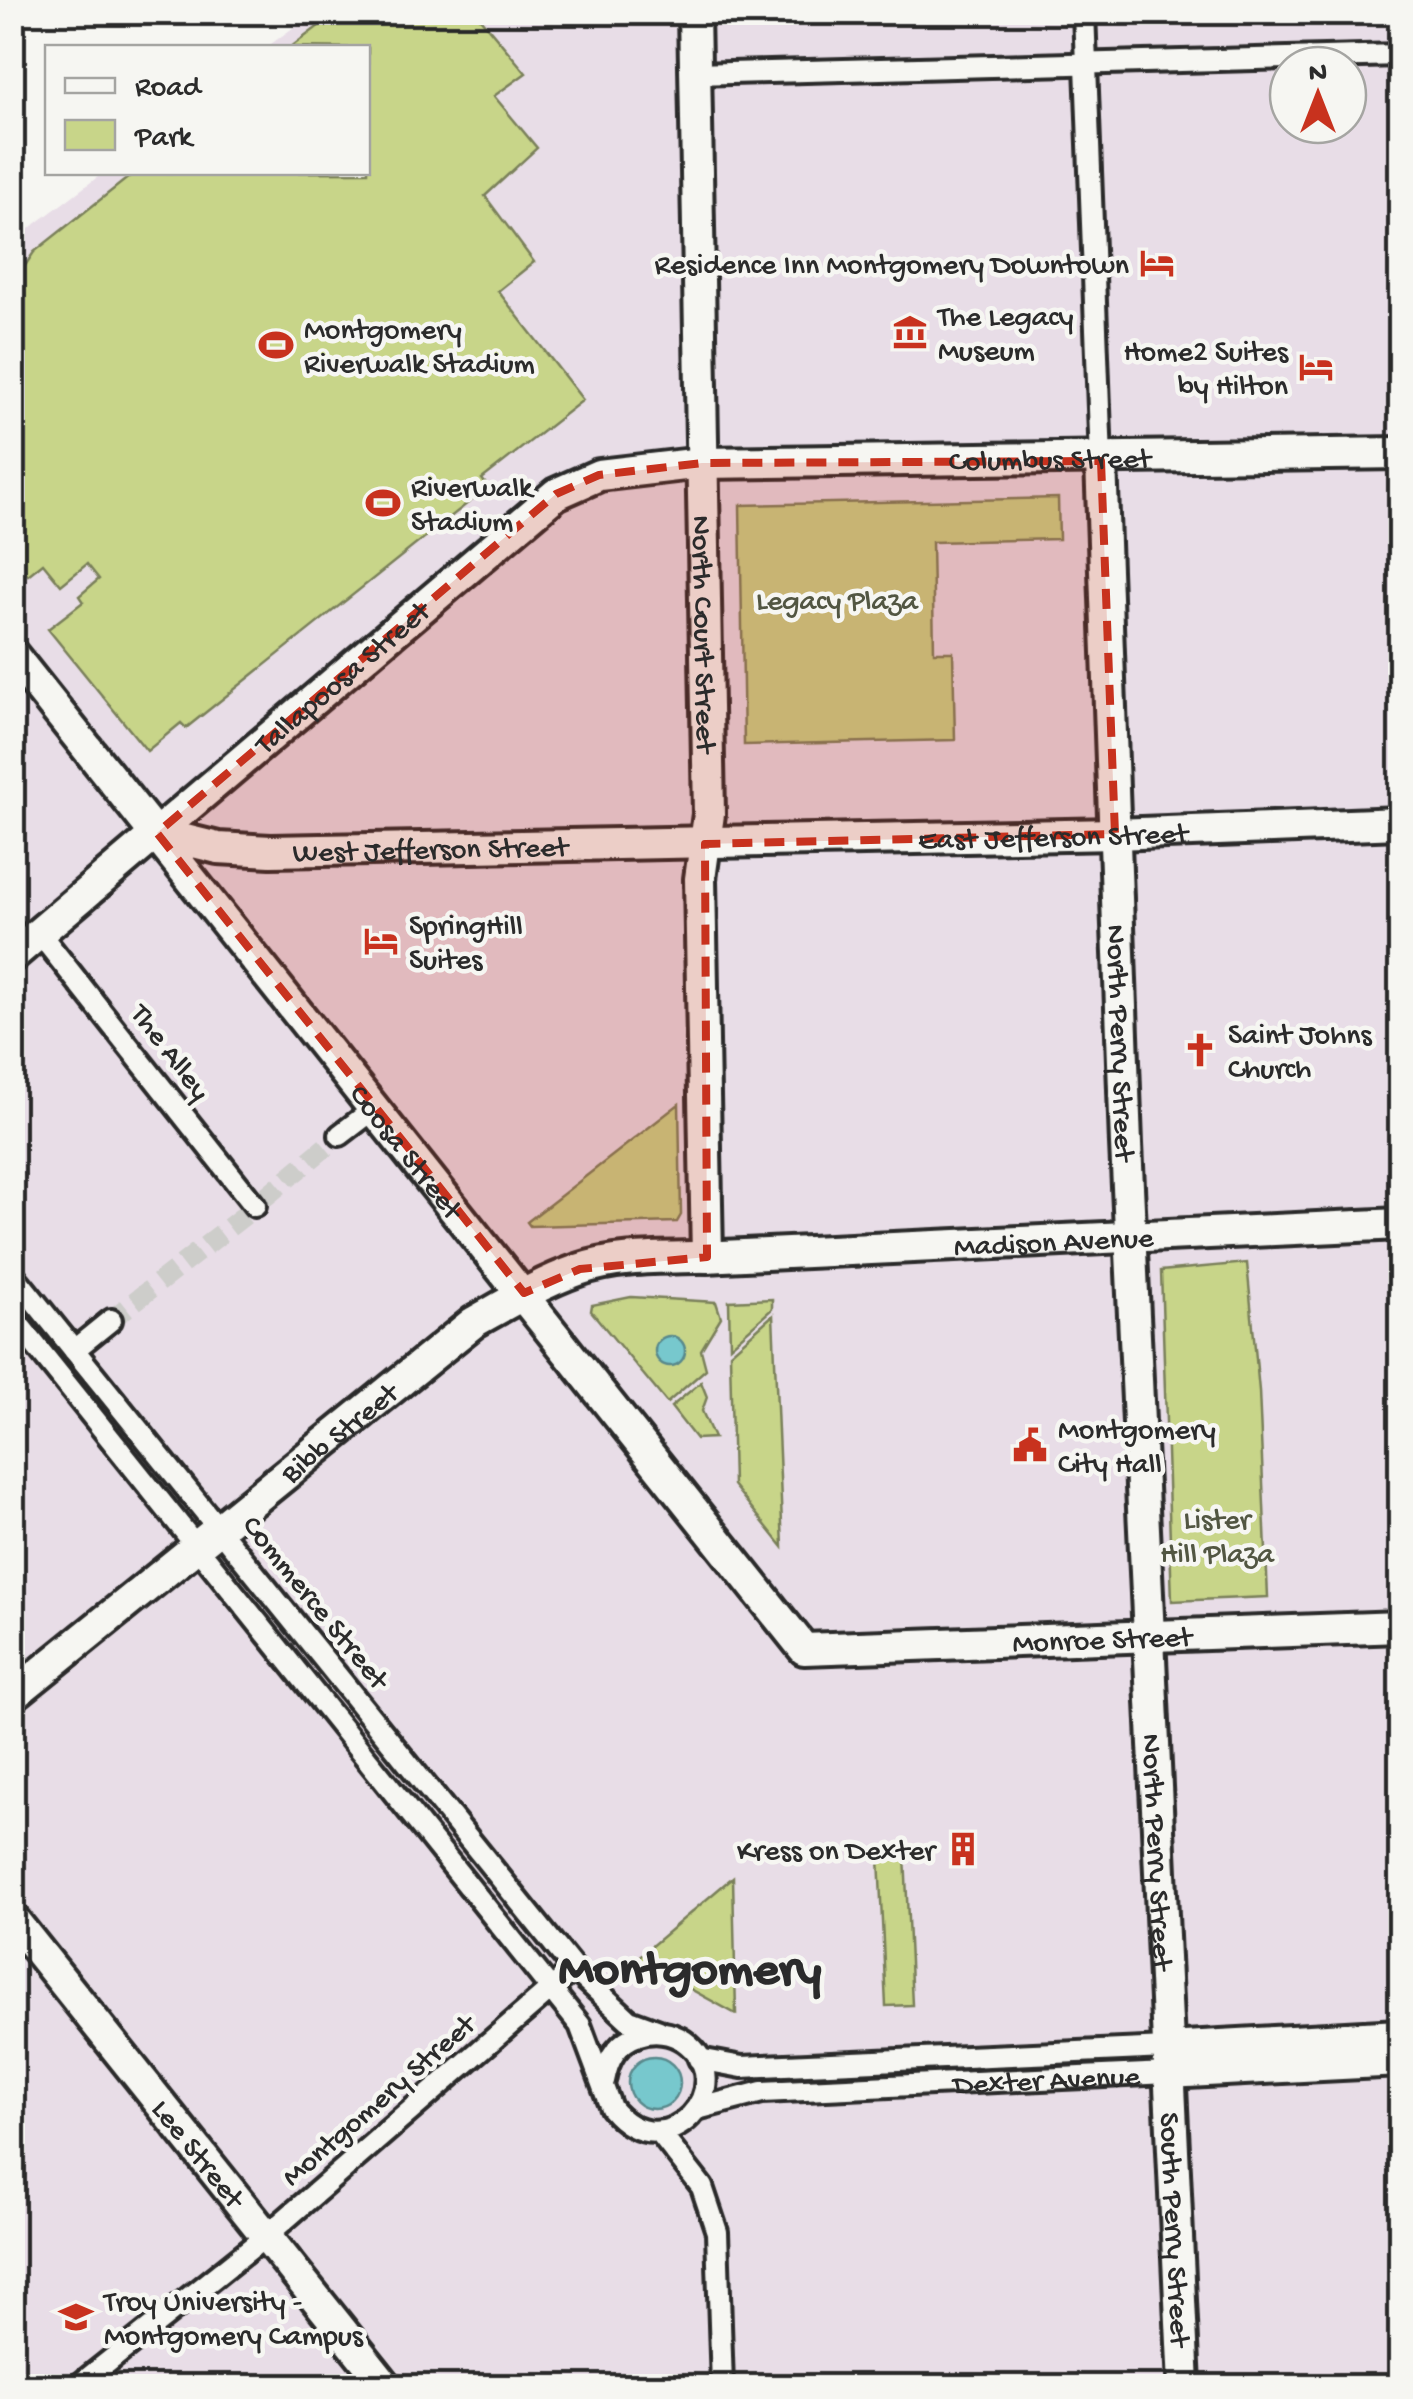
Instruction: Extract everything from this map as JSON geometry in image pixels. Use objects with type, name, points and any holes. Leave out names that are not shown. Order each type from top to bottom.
[{"type":"main road","name":"North Court Street","points":[[694,12],[709,814],[700,879],[707,1257]]},
{"type":"main road","name":"Columbus Street","points":[[702,463],[1102,461],[1400,453]]},
{"type":"main road","name":"North Perry Street","points":[[1102,461],[1167,2060]]},
{"type":"main road","name":"Tallapoosa Street","points":[[12,956],[556,494],[598,475],[702,463]]},
{"type":"main road","name":"Coosa Street","points":[[12,654],[804,1648]]},
{"type":"main road","name":"East Jefferson Street","points":[[705,844],[1400,823]]},
{"type":"main road","name":"West Jefferson Street","points":[[158,833],[218,848],[271,851],[705,844]]},
{"type":"main road","name":"Madison Avenue","points":[[707,1257],[1400,1224]]},
{"type":"main road","name":"Bibb Street","points":[[12,1696],[474,1322],[524,1293],[580,1269],[618,1262],[707,1257]]},
{"type":"main road","name":"Monroe Street","points":[[804,1648],[1400,1626]]},
{"type":"main road","name":"Lee Street","points":[[12,1918],[386,2386]]},
{"type":"main road","points":[[12,1932],[40,1956]]},
{"type":"main road","name":"Dexter Avenue","points":[[1167,2060],[1400,2035]]},
{"type":"main road","name":"Dexter Avenue","points":[[1167,2060],[1400,2061]]},
{"type":"main road","name":"South Perry Street","points":[[1167,2060],[1184,2386]]},
{"type":"street","name":"North Perry Street","points":[[1084,12],[1102,461]]},
{"type":"street","points":[[695,74],[1400,55]]},
{"type":"street","name":"The Alley","points":[[40,934],[255,1206]]},
{"type":"street","points":[[340,1135],[374,1109]]},
{"type":"street","name":"Commerce Street","points":[[12,1273],[574,1968],[629,2020],[661,2032]]},
{"type":"street","name":"Commerce Street","points":[[12,1316],[194,1548],[580,2025],[604,2081]]},
{"type":"street","points":[[74,1350],[110,1320]]},
{"type":"street","name":"Montgomery Street","points":[[78,2386],[266,2236],[574,1968]]},
{"type":"street","points":[[661,2032],[687,2043],[699,2060],[705,2079],[698,2109],[688,2120],[659,2132],[632,2126],[611,2108],[604,2081],[612,2054],[634,2036],[661,2032]]},
{"type":"street","name":"Dexter Avenue","points":[[699,2060],[742,2068],[1167,2060]]},
{"type":"street","name":"Dexter Avenue","points":[[698,2109],[762,2092],[1167,2060]]},
{"type":"street","points":[[659,2132],[702,2187],[717,2232],[722,2386]]},
{"type":"highlighted area","points":[[1101,461],[1115,834],[705,844],[707,1257],[580,1269],[524,1293],[157,833],[556,494],[599,475],[702,463]]},
{"type":"shaded area","points":[[313,13],[1400,13],[1400,2386],[13,2386],[13,241],[100,175],[370,175],[370,45],[270,45]]},
{"type":"green space","name":"Montgomery Riverwalk Stadium","points":[[336,13],[476,13],[526,73],[494,96],[537,148],[485,196],[534,262],[498,291],[583,400],[482,479],[488,487],[186,728],[181,723],[147,751],[48,629],[83,602],[79,596],[99,579],[87,564],[61,585],[43,563],[28,575],[21,566],[13,572],[13,284],[34,252],[131,175],[370,175],[370,45],[294,45]]},
{"type":"green space","name":"Legacy Plaza","points":[[1058,498],[1059,539],[932,542],[934,652],[953,652],[955,740],[744,745],[740,505]]},
{"type":"green space","points":[[679,1104],[681,1215],[677,1222],[530,1226],[527,1222]]},
{"type":"green space","name":"Lister Hill Plaza","points":[[1247,1263],[1259,1391],[1268,1597],[1172,1601],[1161,1271]]},
{"type":"green space","points":[[631,1297],[716,1302],[721,1317],[701,1350],[706,1369],[667,1403],[591,1311],[592,1305]]},
{"type":"green space","points":[[772,1299],[772,1309],[730,1346],[729,1301]]},
{"type":"green space","points":[[773,1315],[783,1547],[733,1485],[730,1353]]},
{"type":"green space","points":[[701,1382],[707,1397],[702,1411],[714,1438],[696,1439],[671,1407]]},
{"type":"green space","points":[[905,1855],[912,2005],[886,2006],[879,1857]]},
{"type":"green space","points":[[733,1877],[736,2014],[636,1959]]},
{"type":"water","points":[[670,1336],[681,1340],[685,1351],[681,1362],[670,1366],[659,1362],[655,1351],[659,1340]]},
{"type":"water","points":[[654,2057],[673,2064],[680,2083],[673,2102],[654,2109],[635,2102],[628,2083],[635,2064]]},
{"type":"tunnel","points":[[264,1198],[340,1135]]},
{"type":"tunnel","points":[[111,1320],[246,1214]]},
{"type":"place","name":"Residence Inn Montgomery Downtown","points":[[1157,263]]},
{"type":"place","name":"The Legacy Museum","points":[[910,332]]},
{"type":"place","name":"Montgomery Riverwalk Stadium","points":[[276,345]]},
{"type":"place","name":"Home2 Suites by Hilton","points":[[1316,367]]},
{"type":"place","name":"Riverwalk Stadium","points":[[383,503]]},
{"type":"place","name":"SpringHill Suites","points":[[381,941]]},
{"type":"place","name":"Saint Johns Church","points":[[1200,1050]]},
{"type":"place","name":"Montgomery City Hall","points":[[1030,1445]]},
{"type":"place","name":"Kress on Dexter","points":[[963,1849]]},
{"type":"place","name":"Troy University - Montgomery Campus","points":[[76,2317]]},
{"type":"district","name":"Montgomery","points":[[690,1964]]}]
